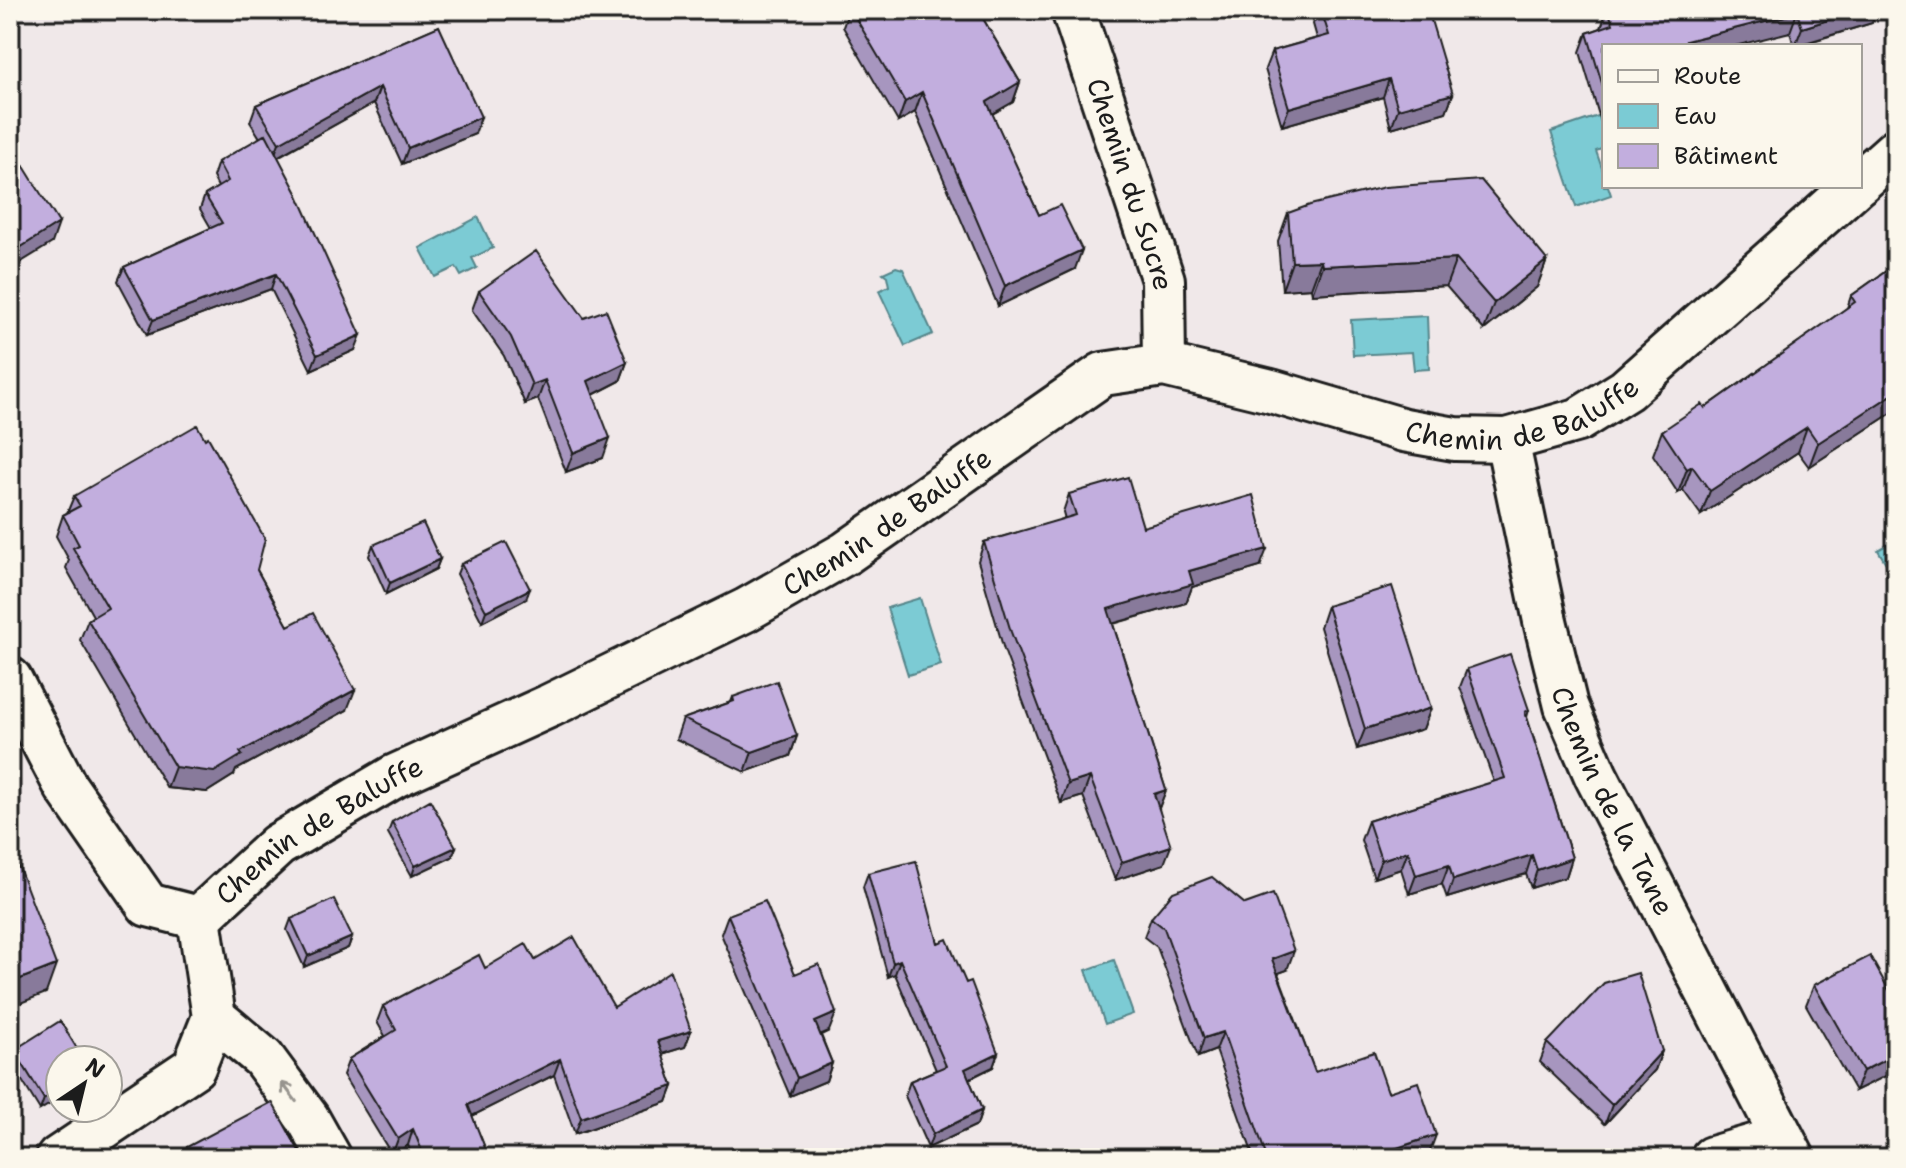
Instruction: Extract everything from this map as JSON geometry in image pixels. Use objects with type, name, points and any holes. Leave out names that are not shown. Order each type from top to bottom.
[{"type":"street","name":"Chemin du Sucre","points":[[1073,10],[1163,280],[1164,365]]},
{"type":"street","points":[[1862,180],[1896,150]]},
{"type":"street","name":"Chemin de Baluffe","points":[[214,1017],[199,918],[278,845],[395,776],[549,706],[759,603],[846,553],[1103,374],[1164,365],[1271,391],[1404,430],[1455,439],[1507,440],[1578,420],[1626,390],[1853,188]]},
{"type":"street","name":"Chemin de la Tane","points":[[1507,440],[1566,706],[1596,776],[1787,1148],[1712,1158]]},
{"type":"street","points":[[10,679],[66,787],[148,905],[199,918]]},
{"type":"street","points":[[58,1158],[194,1067],[214,1017],[263,1058],[308,1119],[330,1158]]},
{"type":"water","points":[[1602,115],[1602,149],[1596,151],[1602,168],[1602,188],[1609,188],[1611,195],[1576,207],[1551,132]]},
{"type":"water","points":[[478,217],[493,248],[472,258],[477,268],[461,276],[456,267],[435,277],[420,248]]},
{"type":"water","points":[[896,267],[903,269],[933,334],[905,346],[879,291],[889,286],[883,273]]},
{"type":"water","points":[[1427,316],[1429,369],[1414,370],[1412,352],[1353,355],[1351,320]]},
{"type":"water","points":[[1896,540],[1896,580],[1878,550]]},
{"type":"water","points":[[920,598],[941,665],[908,675],[887,608]]},
{"type":"water","points":[[1114,960],[1133,1014],[1105,1024],[1086,970]]},
{"type":"building","points":[[851,10],[978,10],[1020,82],[987,102],[1039,215],[1060,205],[1082,250],[1005,286],[922,92],[905,102]]},
{"type":"building","points":[[1321,10],[1394,10],[1396,14],[1428,10],[1453,94],[1398,109],[1389,79],[1289,108],[1272,51],[1329,35]]},
{"type":"building","points":[[1608,10],[1860,10],[1802,28],[1797,13],[1686,41],[1687,44],[1602,44],[1602,83],[1587,33],[1613,24]]},
{"type":"building","points":[[439,26],[481,117],[408,148],[380,87],[279,143],[256,105]]},
{"type":"building","points":[[266,134],[297,193],[361,335],[317,355],[276,274],[153,320],[124,267],[222,223],[205,195],[228,181],[218,162]]},
{"type":"building","points":[[10,149],[59,223],[10,254]]},
{"type":"building","points":[[1481,180],[1547,260],[1494,303],[1456,259],[1322,266],[1321,261],[1292,262],[1288,213],[1385,187]]},
{"type":"building","points":[[536,251],[584,318],[606,310],[627,362],[588,381],[610,438],[573,453],[545,380],[532,385],[511,337],[479,291]]},
{"type":"building","points":[[1896,264],[1896,392],[1818,443],[1807,427],[1710,491],[1692,466],[1687,469],[1662,431],[1702,404],[1705,408],[1855,302],[1851,296]]},
{"type":"building","points":[[197,425],[205,439],[208,437],[265,539],[257,570],[288,626],[313,613],[355,690],[240,752],[242,755],[214,772],[175,767],[88,620],[108,608],[73,548],[79,545],[63,515],[80,506],[74,496]]},
{"type":"building","points":[[1128,477],[1143,527],[1253,495],[1267,549],[1189,571],[1193,584],[1108,609],[1166,790],[1154,794],[1171,846],[1122,862],[1090,777],[1068,784],[1011,632],[984,542],[1076,515],[1069,494]]},
{"type":"building","points":[[423,523],[440,559],[390,583],[373,545]]},
{"type":"building","points":[[506,542],[530,589],[486,611],[461,564]]},
{"type":"building","points":[[1392,586],[1431,708],[1365,729],[1327,606]]},
{"type":"building","points":[[1510,654],[1529,710],[1525,712],[1572,858],[1537,870],[1532,855],[1453,880],[1449,865],[1416,875],[1408,851],[1381,860],[1368,821],[1505,778],[1467,669]]},
{"type":"building","points":[[777,681],[797,736],[752,752],[683,719],[734,701],[733,697]]},
{"type":"building","points":[[430,800],[456,847],[415,866],[392,822]]},
{"type":"building","points":[[916,861],[938,943],[947,939],[966,983],[971,981],[998,1053],[965,1069],[982,1110],[933,1134],[910,1081],[946,1066],[900,960],[893,963],[868,873]]},
{"type":"building","points":[[18,865],[56,965],[10,983],[10,868]]},
{"type":"building","points":[[1212,877],[1245,904],[1273,894],[1294,951],[1272,959],[1315,1072],[1374,1052],[1388,1092],[1418,1082],[1436,1135],[1367,1158],[1267,1158],[1223,1032],[1204,1038],[1164,928],[1151,918],[1173,892]]},
{"type":"building","points":[[334,899],[352,937],[308,956],[291,919]]},
{"type":"building","points":[[765,901],[795,974],[819,964],[836,1013],[815,1022],[832,1063],[797,1078],[728,915]]},
{"type":"building","points":[[574,937],[614,1007],[670,971],[691,1031],[658,1041],[673,1086],[581,1118],[560,1059],[468,1105],[489,1158],[425,1158],[413,1129],[398,1139],[349,1059],[396,1030],[383,1006],[479,955],[485,968],[526,944],[535,960]]},
{"type":"building","points":[[1870,956],[1896,1003],[1896,1054],[1863,1071],[1814,985]]},
{"type":"building","points":[[1638,973],[1662,1051],[1612,1105],[1547,1043],[1604,983]]},
{"type":"building","points":[[60,1021],[74,1044],[44,1044],[44,1099],[14,1050]]},
{"type":"building","points":[[272,1102],[303,1158],[193,1158],[187,1147]]},
{"type":"building","points":[[768,1149],[772,1158],[745,1158]]},
{"type":"building","points":[[1136,1152],[1139,1158],[1123,1158]]}]
